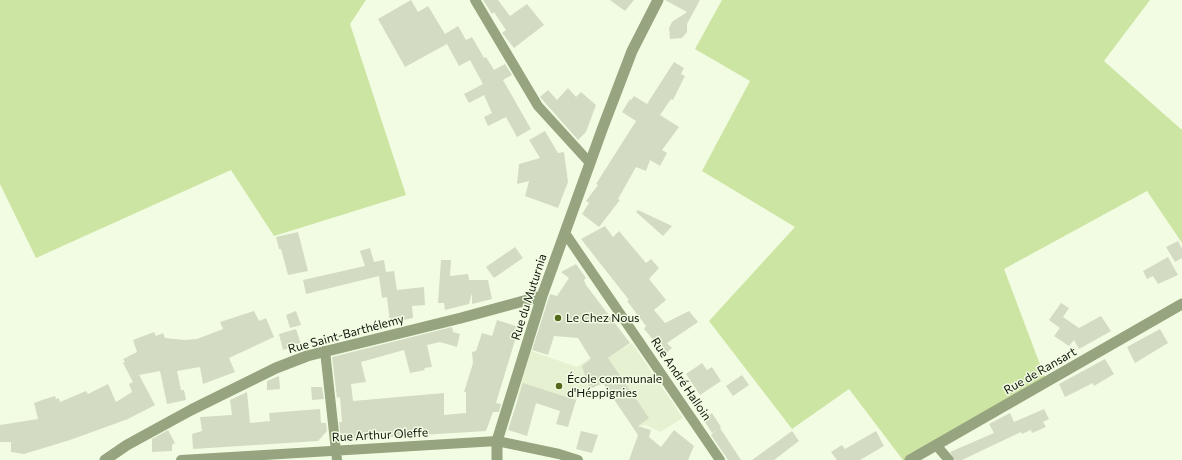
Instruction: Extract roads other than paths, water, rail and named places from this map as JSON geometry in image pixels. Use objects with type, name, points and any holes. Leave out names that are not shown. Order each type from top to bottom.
[{"type":"street","points":[[475,0],[538,106],[590,162]]},
{"type":"street","name":"Rue du Muturnia","points":[[497,460],[497,441],[542,296],[632,51],[658,0]]},
{"type":"street","name":"Rue André Halloin","points":[[565,233],[720,460]]},
{"type":"street","name":"Rue Saint-Barthélemy","points":[[105,460],[126,445],[191,410],[276,368],[307,356],[542,296]]},
{"type":"street","name":"Rue de Ransart","points":[[910,460],[1182,304]]},
{"type":"street","points":[[325,351],[336,455]]},
{"type":"street","name":"Rue Arthur Oleffe","points":[[181,460],[336,455],[497,441],[552,452],[578,460]]},
{"type":"street","points":[[936,445],[949,460]]},
{"type":"place","name":"Le Chez Nous","points":[[558,318]]},
{"type":"place","name":"École communale d'Héppignies","points":[[559,386]]}]
